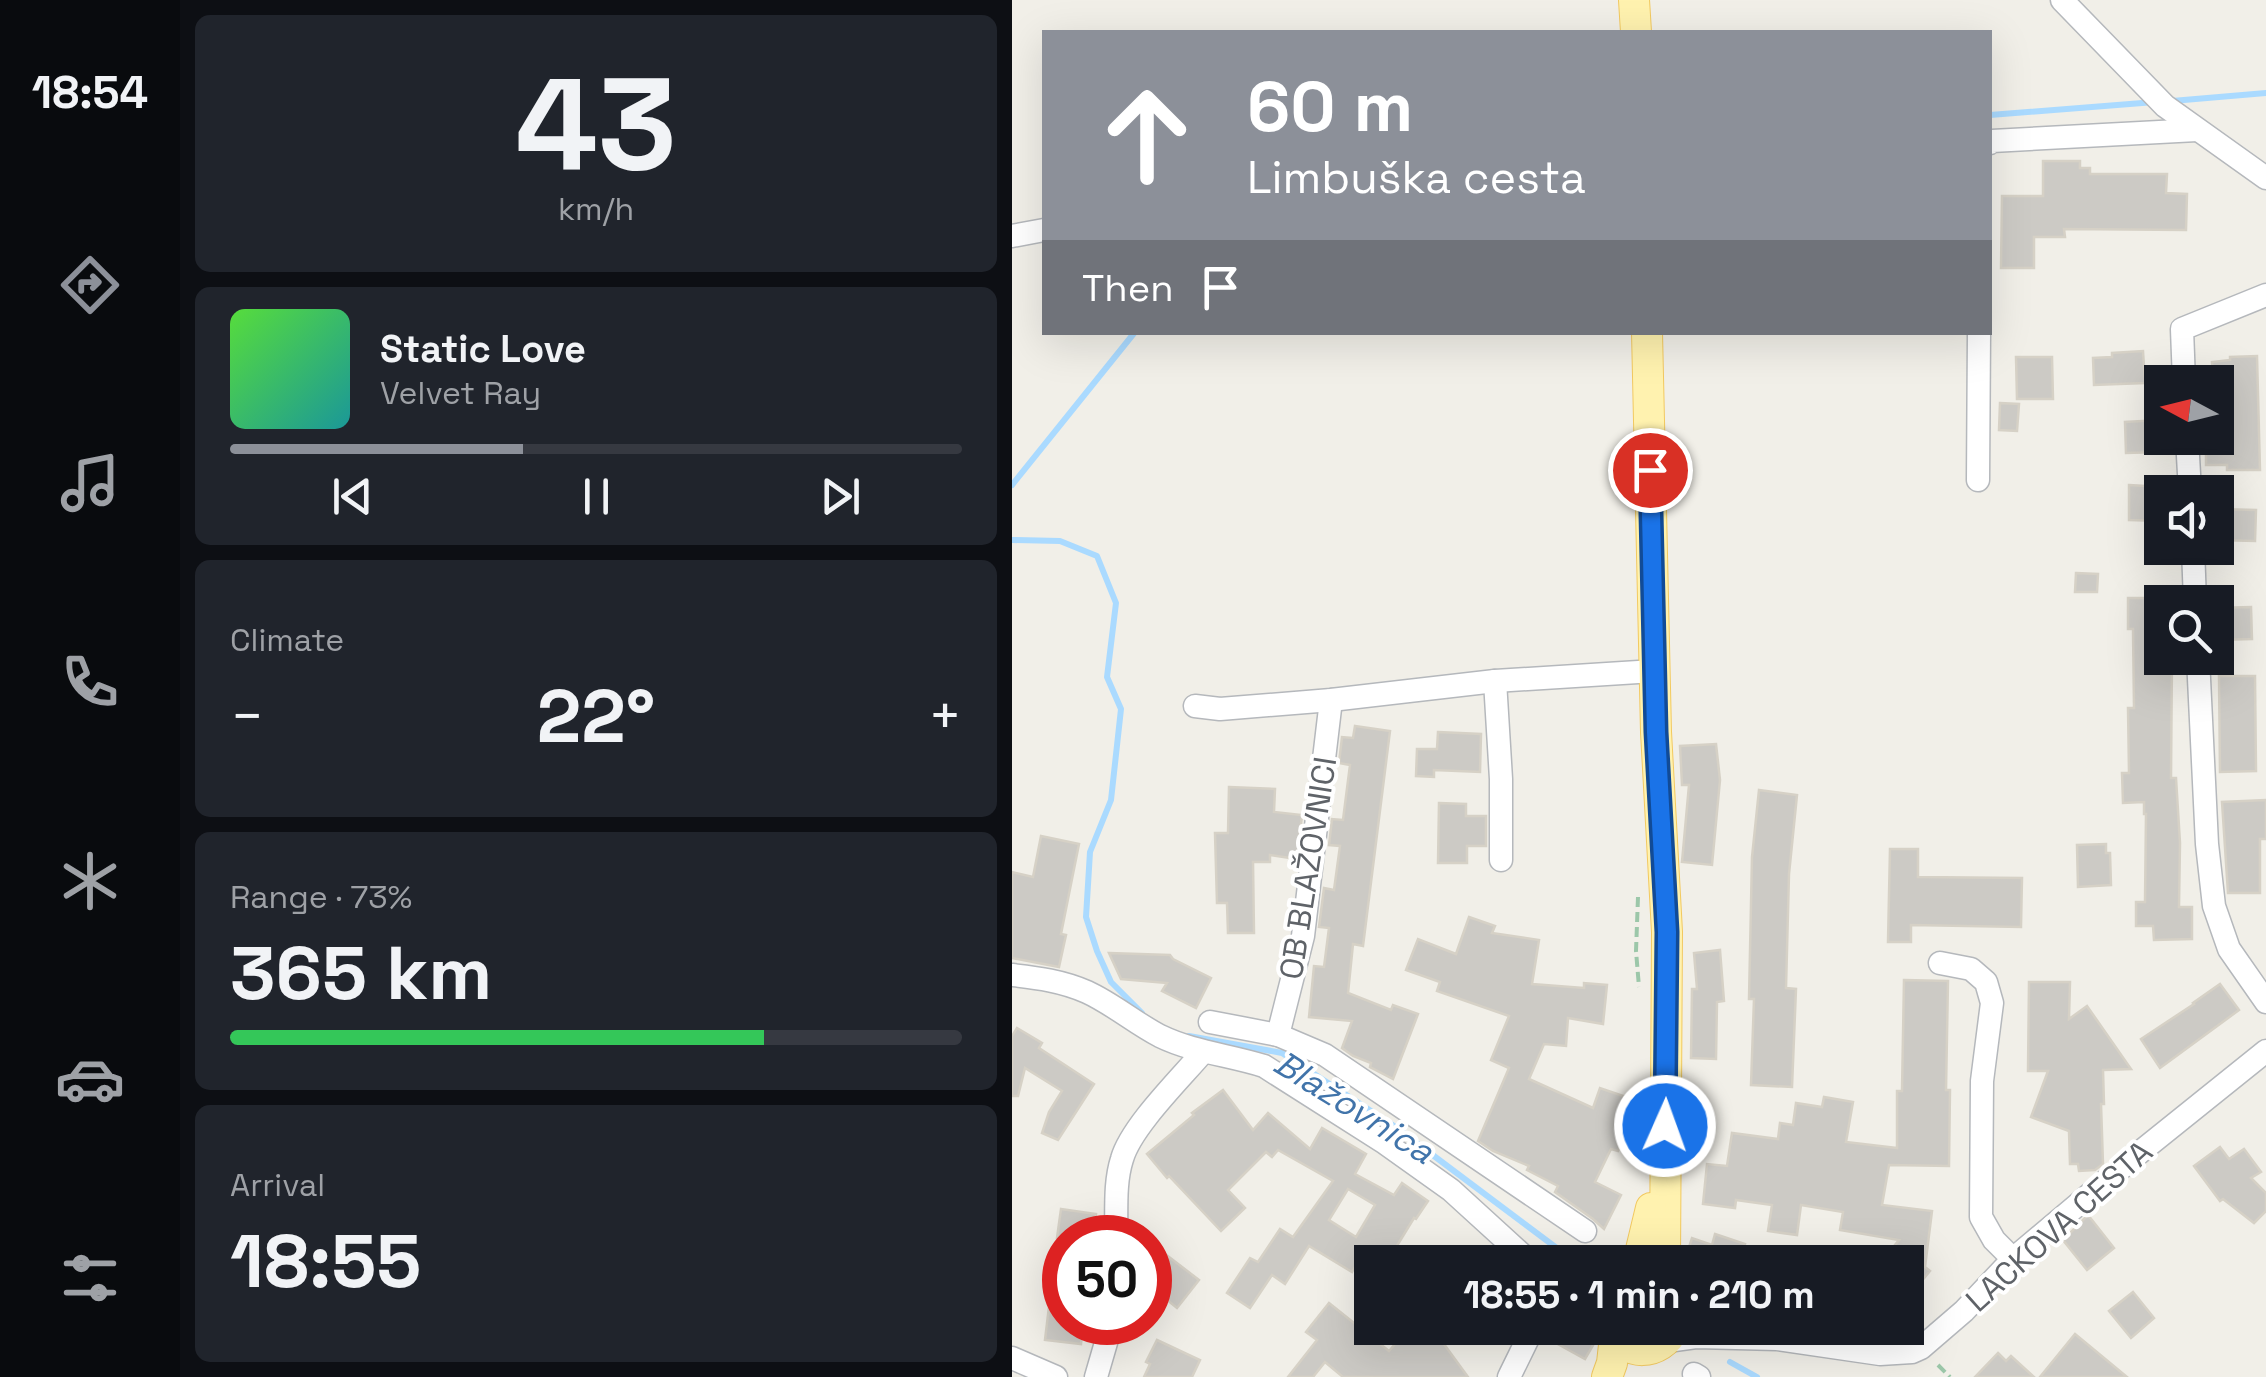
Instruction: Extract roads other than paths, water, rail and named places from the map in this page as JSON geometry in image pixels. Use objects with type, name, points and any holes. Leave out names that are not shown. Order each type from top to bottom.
[{"type":"main road","points":[[1634,0],[1636,30]]},
{"type":"main road","points":[[1648,335],[1654,671],[1667,932],[1664,1245]]},
{"type":"main road","points":[[1642,1245],[1665,1126]]},
{"type":"main road","points":[[1607,1377],[1613,1345]]},
{"type":"main road","points":[[1626,1345],[1644,1350],[1654,1345]]},
{"type":"main road","points":[[1634,1377],[1661,1345]]},
{"type":"street","points":[[2062,0],[2157,99],[2266,178]]},
{"type":"street","points":[[1992,141],[2196,130]]},
{"type":"street","points":[[1012,236],[1042,230]]},
{"type":"street","points":[[2183,365],[2182,328],[2266,295]]},
{"type":"street","points":[[1978,480],[1979,335]]},
{"type":"street","points":[[1195,706],[1220,709],[1654,671]]},
{"type":"street","points":[[2199,675],[2214,906],[2228,948],[2266,1002]]},
{"type":"street","points":[[1495,682],[1501,860]]},
{"type":"street","name":"OB BLAŽOVNICI","points":[[1278,1035],[1303,936],[1332,700]]},
{"type":"street","points":[[1940,963],[1971,969],[1986,982],[1992,1003],[1982,1081],[1981,1217],[1994,1240],[2014,1259]]},
{"type":"street","points":[[1012,975],[1054,980],[1090,993],[1162,1037],[1203,1052],[1264,1066],[1398,1128],[1585,1231]]},
{"type":"street","points":[[1210,1022],[1278,1035],[1325,1054],[1398,1128],[1451,1190],[1511,1245]]},
{"type":"street","name":"LACKOVA CESTA","points":[[1800,1345],[1880,1366],[1922,1348],[2014,1259],[2152,1141],[2266,1051]]},
{"type":"street","points":[[1117,1215],[1118,1180],[1130,1138],[1203,1052]]},
{"type":"street","points":[[1096,1377],[1105,1345]]},
{"type":"street","points":[[1509,1377],[1525,1345]]},
{"type":"street","points":[[1012,1358],[1056,1377]]},
{"type":"waterway","points":[[2172,101],[2266,93]]},
{"type":"waterway","points":[[1992,115],[2155,102]]},
{"type":"waterway","points":[[1012,485],[1133,335]]},
{"type":"waterway","name":"Blažovnica","points":[[1012,540],[1060,541],[1097,556],[1116,603],[1107,677],[1121,709],[1111,800],[1090,852],[1086,917],[1111,982],[1142,1013]]},
{"type":"waterway","name":"Blažovnica","points":[[1189,1036],[1282,1053],[1394,1126],[1553,1245]]},
{"type":"waterway","name":"Blažovnica","points":[[1730,1362],[1757,1377]]}]
